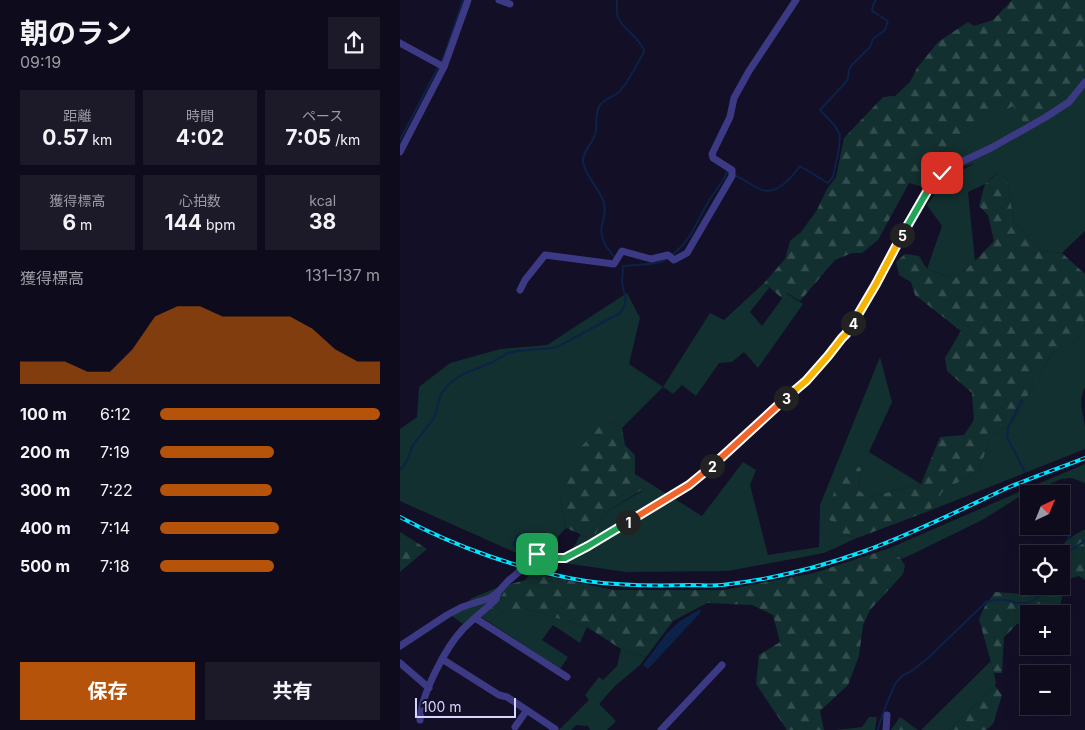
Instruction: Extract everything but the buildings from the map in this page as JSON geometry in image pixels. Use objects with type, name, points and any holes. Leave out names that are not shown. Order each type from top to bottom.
[{"type":"street","points":[[400,152],[444,67],[468,0]]},
{"type":"street","points":[[498,0],[510,4]]},
{"type":"street","points":[[520,290],[525,280],[545,255],[614,264],[622,251],[651,260],[687,253],[732,173],[713,158],[712,154],[730,117],[734,98],[749,71],[796,0]]},
{"type":"street","points":[[400,43],[444,67]]},
{"type":"street","points":[[530,557],[537,554],[545,554],[554,558],[565,558],[689,485],[712,466],[806,381],[846,334],[928,190],[942,173],[1046,117],[1069,102],[1085,82]]},
{"type":"street","points":[[400,646],[462,607],[490,598],[520,571]]},
{"type":"street","points":[[420,720],[429,688],[442,658],[452,641],[492,604],[498,592]]},
{"type":"street","points":[[475,618],[567,677]]},
{"type":"street","points":[[442,658],[499,695],[507,697],[555,729]]},
{"type":"street","points":[[400,663],[429,688]]},
{"type":"street","points":[[662,730],[722,665]]},
{"type":"street","points":[[515,727],[526,710]]},
{"type":"street","points":[[886,715],[886,730]]},
{"type":"green space","points":[[1012,0],[1085,0],[1085,77],[1066,100],[1025,125],[1013,106],[960,135],[961,143],[938,153],[936,163],[939,173],[927,188],[909,183],[878,240],[862,253],[852,253],[835,260],[800,301],[787,293],[783,299],[764,283],[785,259],[790,241],[801,232],[817,210],[827,189],[836,177],[844,138],[883,97],[895,96],[910,82],[917,68],[938,42],[968,22],[974,26],[993,20]]},
{"type":"green space","points":[[1085,77],[1085,231],[1062,253],[1041,251],[1014,223],[1007,179],[997,173],[985,184],[968,192],[975,261],[954,279],[927,269],[942,226],[927,205],[947,177],[974,164],[939,173],[936,163],[938,153],[960,143],[960,135],[1013,105],[1025,125],[1076,89]]},
{"type":"green space","points":[[998,173],[1007,179],[1014,223],[1041,251],[1062,253],[1085,274],[1085,324],[1080,337],[1051,354],[1012,424],[991,435],[979,471],[944,490],[929,511],[857,538],[844,534],[827,517],[841,467],[853,461],[861,469],[858,490],[870,497],[921,484],[940,437],[964,435],[974,420],[972,393],[947,371],[945,358],[961,331],[915,295],[911,282],[899,275],[896,262],[905,254],[919,256],[927,269],[954,279],[975,261],[994,241],[988,215],[979,206],[985,184]]},
{"type":"green space","points":[[764,283],[769,288],[750,312],[762,326],[786,293],[803,304],[758,368],[744,352],[732,362],[719,363],[696,396],[682,385],[673,394],[663,387],[710,313],[724,320]]},
{"type":"green space","points":[[627,293],[640,318],[629,364],[663,387],[622,428],[605,420],[560,501],[566,528],[547,549],[523,556],[400,501],[400,429],[417,417],[419,387],[450,363],[500,349],[547,345]]},
{"type":"green space","points":[[1085,324],[1085,387],[1081,403],[1085,428],[1085,449],[929,511],[944,490],[979,471],[991,435],[1012,424],[1051,354],[1080,337]]},
{"type":"green space","points":[[880,357],[892,402],[869,452],[921,484],[870,497],[858,490],[861,469],[853,462],[844,534],[857,538],[824,553],[728,571],[626,572],[564,563],[581,534],[594,540],[603,514],[642,491],[635,474],[702,516],[743,462],[756,470],[750,485],[768,555],[819,547],[820,505]]},
{"type":"green space","points":[[605,420],[622,428],[625,445],[635,455],[635,474],[642,490],[603,514],[594,540],[566,528],[560,501],[581,447]]},
{"type":"green space","points":[[1085,464],[1085,483],[1071,478],[1061,479],[1047,485],[1035,485]]},
{"type":"green space","points":[[1020,492],[1020,497],[982,520],[901,559],[890,548]]},
{"type":"green space","points":[[1085,530],[1085,580],[1079,576],[1070,579],[1070,545],[1063,545],[1068,539]]},
{"type":"green space","points":[[400,532],[427,549],[400,572]]},
{"type":"green space","points":[[890,548],[905,566],[903,574],[870,610],[863,625],[859,656],[848,685],[820,711],[824,730],[787,730],[756,684],[759,655],[780,642],[773,615],[752,605],[707,603],[673,621],[646,657],[621,649],[587,627],[526,609],[507,609],[489,622],[480,616],[501,597],[508,585],[525,580],[531,573],[614,590],[724,590],[814,573]]},
{"type":"green space","points":[[508,585],[501,597],[480,616],[476,614],[463,624],[452,616],[472,598]]},
{"type":"green space","points":[[995,592],[1020,595],[1063,595],[1060,605],[1020,605],[1020,624],[1017,624],[1004,637],[1002,673],[994,673],[979,619]]},
{"type":"green space","points":[[507,609],[526,609],[587,627],[580,643],[553,625],[542,640],[568,657],[560,669],[489,622]]},
{"type":"green space","points":[[621,649],[646,657],[599,704],[616,721],[607,730],[590,730],[588,726],[576,725],[571,730],[559,730],[589,700],[585,695],[599,677],[603,680],[617,666]]},
{"type":"green space","points":[[991,661],[996,682],[995,686],[949,730],[921,730]]},
{"type":"green space","points":[[995,686],[1002,695],[993,724],[986,730],[949,730]]},
{"type":"green space","points":[[869,717],[877,717],[875,730],[836,730],[862,727]]},
{"type":"green space","points":[[900,717],[918,730],[891,730]]},
{"type":"water","points":[[527,531],[537,541],[535,550],[524,554],[512,545],[517,535]]},
{"type":"water","points":[[700,609],[701,612],[648,669],[643,665],[667,633],[680,621]]},
{"type":"waterway","points":[[400,140],[444,56],[463,0]]},
{"type":"waterway","points":[[616,258],[603,239],[601,230],[605,206],[600,193],[587,173],[583,158],[595,135],[597,112],[600,105],[619,92],[629,79],[644,50],[639,41],[620,22],[617,13],[617,0]]},
{"type":"waterway","points":[[734,175],[762,190],[768,191],[779,188],[800,166],[828,183],[833,177],[840,135],[835,126],[820,110],[845,83],[851,66],[870,47],[873,39],[885,30],[888,21],[872,11],[876,0]]},
{"type":"waterway","points":[[671,256],[691,234],[727,171],[730,173]]},
{"type":"waterway","points":[[623,266],[651,264],[667,259]]},
{"type":"waterway","points":[[400,470],[406,463],[413,445],[434,418],[441,394],[448,385],[461,375],[493,362],[508,353],[559,346],[620,313],[626,301],[622,283],[623,266]]},
{"type":"waterway","points":[[1022,400],[1008,428],[1007,437],[1025,472]]},
{"type":"waterway","points":[[1067,535],[1070,539]]},
{"type":"waterway","points":[[1070,551],[1085,541]]},
{"type":"waterway","points":[[878,730],[895,684],[902,676],[929,657],[986,602],[1007,600],[1016,603],[1026,603],[1031,602],[1040,595]]},
{"type":"tunnel","points":[[520,571],[530,557]]},
{"type":"railway","points":[[400,517],[467,548],[514,564],[562,577],[625,585],[722,585],[795,572],[865,551],[919,529],[1007,488],[1085,458]]},
{"type":"route","points":[[537,554],[545,554],[554,558],[565,558],[689,485],[806,381],[846,334],[928,190],[942,173]]}]
